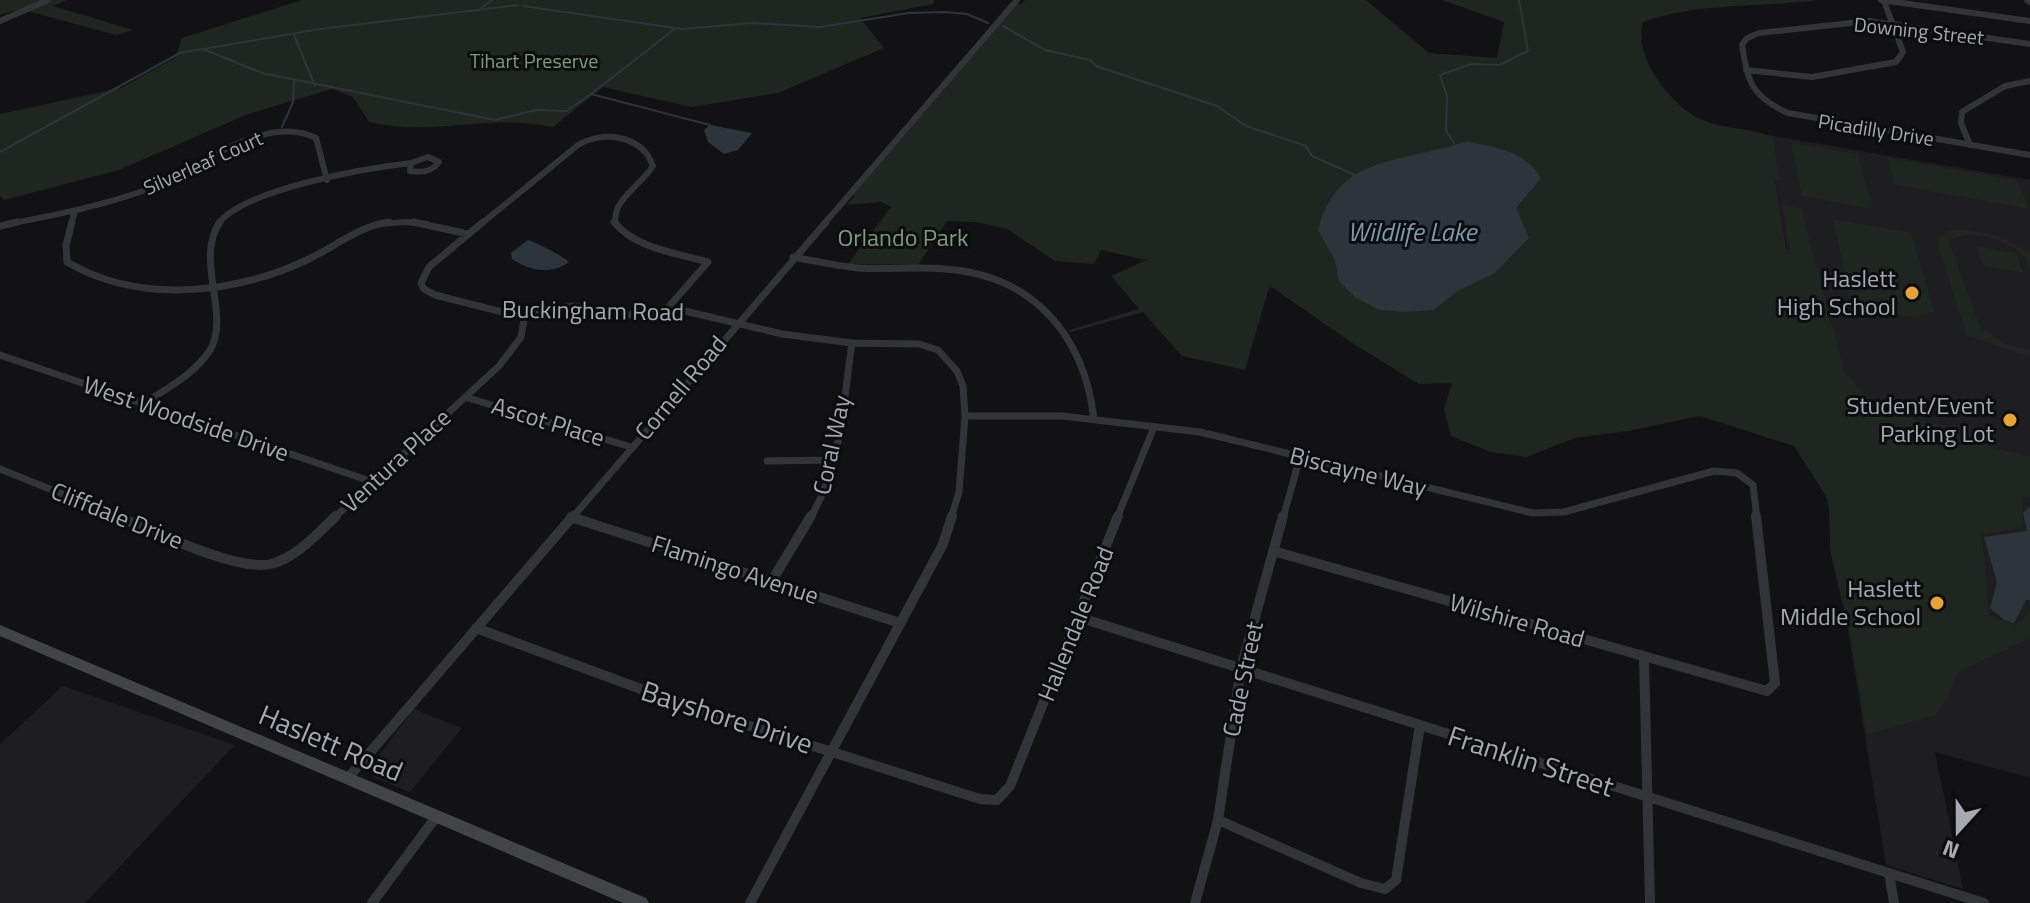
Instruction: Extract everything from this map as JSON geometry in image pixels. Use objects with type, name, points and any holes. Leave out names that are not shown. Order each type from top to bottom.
[{"type":"street","points":[[0,21],[48,0]]},
{"type":"street","name":"Cornell Road","points":[[348,778],[736,323],[1017,0]]},
{"type":"street","points":[[1882,0],[2030,21]]},
{"type":"street","points":[[1746,70],[1812,77],[1893,63],[1901,58],[1903,52],[1882,0]]},
{"type":"street","name":"Downing Street","points":[[1746,70],[1742,45],[1754,34],[1852,22],[1893,24],[2030,44]]},
{"type":"street","name":"Picadilly Drive","points":[[1746,70],[1748,86],[1754,93],[1788,113],[2030,155]]},
{"type":"street","points":[[1970,145],[1961,123],[1962,112],[2005,86],[2030,81]]},
{"type":"street","name":"Silverleaf Court","points":[[0,226],[75,211],[160,184],[246,141],[275,132],[301,132],[316,138],[327,180]]},
{"type":"street","points":[[75,211],[65,255],[73,266],[153,290],[183,291],[214,286],[302,262],[350,234],[383,224],[413,222],[468,234],[583,141],[600,136],[621,137],[651,158],[653,166],[644,180],[617,205],[613,213],[614,222],[640,243],[708,262],[665,311]]},
{"type":"street","points":[[142,405],[196,366],[212,350],[216,337],[211,235],[224,216],[265,195],[411,163]]},
{"type":"street","name":"Buckingham Road","points":[[468,234],[425,271],[422,286],[435,295],[509,314],[580,306],[626,315],[685,311],[772,332],[852,343],[906,343],[938,350],[957,371],[963,386],[965,416],[962,469],[953,517],[943,544],[750,903]]},
{"type":"street","points":[[793,257],[861,268],[958,270],[1010,285],[1043,308],[1073,342],[1087,372],[1094,419]]},
{"type":"street","name":"Ventura Place","points":[[235,561],[263,565],[286,558],[304,546],[515,348],[525,314]]},
{"type":"street","name":"Coral Way","points":[[771,582],[815,514],[834,460],[852,343]]},
{"type":"street","name":"West Woodside Drive","points":[[0,355],[373,482]]},
{"type":"street","name":"Ascot Place","points":[[465,397],[631,447]]},
{"type":"street","name":"Biscayne Way","points":[[965,416],[1018,414],[1094,419],[1218,436],[1533,513],[1564,512],[1714,471],[1729,471],[1745,477],[1753,485],[1775,677],[1772,688],[1760,690]]},
{"type":"street","name":"Hallendale Road","points":[[980,799],[997,800],[1010,786],[1154,427]]},
{"type":"street","name":"Cade Street","points":[[1195,903],[1218,820],[1241,668],[1300,457]]},
{"type":"street","points":[[767,461],[834,460]]},
{"type":"street","name":"Cliffdale Drive","points":[[0,470],[235,561]]},
{"type":"street","name":"Flamingo Avenue","points":[[571,517],[900,623]]},
{"type":"street","name":"Wilshire Road","points":[[1273,551],[1760,690]]},
{"type":"street","name":"Franklin Street","points":[[1078,617],[1984,903]]},
{"type":"street","name":"Bayshore Drive","points":[[476,628],[684,705],[980,799]]},
{"type":"street","name":"Haslett Road","points":[[0,630],[641,903]]},
{"type":"street","points":[[1644,658],[1650,903]]},
{"type":"street","points":[[1218,820],[1371,887],[1385,889],[1396,880],[1420,725]]},
{"type":"street","points":[[372,903],[436,817]]},
{"type":"street","points":[[1889,873],[1894,903]]},
{"type":"shaded area","points":[[1768,135],[2030,180],[2030,778],[1935,752],[1963,889],[1886,865]]},
{"type":"shaded area","points":[[63,686],[235,745],[85,903],[0,903],[0,744]]},
{"type":"shaded area","points":[[414,709],[462,728],[410,792],[373,777],[370,767]]},
{"type":"green space","points":[[0,0],[67,0],[53,6],[133,30],[116,35],[20,9],[0,15]]},
{"type":"green space","name":"Tihart Preserve","points":[[302,0],[935,0],[933,4],[860,18],[884,48],[778,93],[691,107],[603,87],[553,127],[507,122],[414,127],[369,122],[353,97],[332,89],[248,114],[119,170],[4,200],[0,196],[0,114],[121,88],[175,58],[182,38]]},
{"type":"green space","name":"Orlando Park","points":[[1025,0],[1366,0],[1429,53],[1497,58],[1504,22],[1442,0],[1817,0],[1707,8],[1664,16],[1643,22],[1643,49],[1656,78],[1688,112],[1709,122],[1773,137],[1779,180],[1775,180],[1787,254],[1791,254],[1782,204],[1801,209],[1845,373],[1868,397],[1891,410],[1916,420],[1946,425],[1971,434],[1990,447],[2030,457],[2030,497],[2023,497],[2022,527],[1982,535],[1989,615],[2015,626],[2030,612],[2030,638],[1959,671],[1948,697],[1935,715],[1867,734],[1849,631],[1830,550],[1829,501],[1794,446],[1700,416],[1575,438],[1526,457],[1491,452],[1451,436],[1444,409],[1452,383],[1419,384],[1352,343],[1273,288],[1269,287],[1245,370],[1182,356],[1143,312],[1071,332],[1069,330],[1139,309],[1111,276],[1146,260],[1101,250],[1094,264],[1055,261],[1007,229],[976,222],[947,221],[918,265],[848,264],[891,207],[881,202],[846,205],[855,196],[851,195],[1017,4]]},
{"type":"green space","points":[[1791,143],[1858,154],[1873,209],[1802,196]]},
{"type":"green space","points":[[1888,158],[2018,181],[2029,209],[1894,184]]},
{"type":"green space","points":[[1833,219],[1911,233],[1934,311],[1904,316],[1852,305]]},
{"type":"green space","points":[[1964,230],[1995,235],[2030,253],[2030,270],[2021,253],[1996,239],[1965,235],[1949,242],[1980,327],[2004,343],[2030,351],[2030,357],[1967,335],[1937,243],[1944,233]]},
{"type":"green space","points":[[1976,246],[2015,253],[2024,273],[1983,265]]},
{"type":"water","points":[[710,125],[752,133],[738,150],[724,154],[708,142],[704,130]]},
{"type":"water","name":"Wildlife Lake","points":[[1469,142],[1519,157],[1541,178],[1516,208],[1529,238],[1495,273],[1457,291],[1434,310],[1380,310],[1356,298],[1339,281],[1335,260],[1318,230],[1336,191],[1349,179],[1381,163]]},
{"type":"water","points":[[528,240],[569,262],[555,269],[540,270],[512,259],[511,253]]},
{"type":"water","points":[[2030,506],[2030,600],[2026,600],[2014,623],[2004,620],[1990,608],[1997,582],[1984,537],[2027,531],[2023,513]]},
{"type":"waterway","points":[[482,7],[492,0]]},
{"type":"waterway","points":[[1454,143],[1446,131],[1447,96],[1440,75],[1471,64],[1499,65],[1528,51],[1519,0]]},
{"type":"waterway","points":[[203,49],[320,29],[518,5]]},
{"type":"waterway","points":[[523,6],[676,28]]},
{"type":"waterway","points":[[676,28],[752,23],[820,27],[909,13],[945,12],[967,14],[988,23]]},
{"type":"waterway","points":[[1003,26],[1045,50],[1090,60],[1096,66],[1217,106],[1246,126],[1306,146],[1312,156],[1355,175]]},
{"type":"waterway","points":[[591,94],[676,28]]},
{"type":"waterway","points":[[294,35],[314,83]]},
{"type":"waterway","points":[[0,152],[180,53],[203,49]]},
{"type":"waterway","points":[[203,49],[262,73],[314,83]]},
{"type":"waterway","points":[[282,127],[293,102],[294,81]]},
{"type":"waterway","points":[[314,83],[495,120],[536,110],[566,111],[591,94]]},
{"type":"waterway","points":[[591,94],[710,125]]},
{"type":"place","name":"Haslett High School","points":[[1912,293]]},
{"type":"place","name":"Student/Event Parking Lot","points":[[2010,420]]},
{"type":"place","name":"Haslett Middle School","points":[[1937,603]]}]
